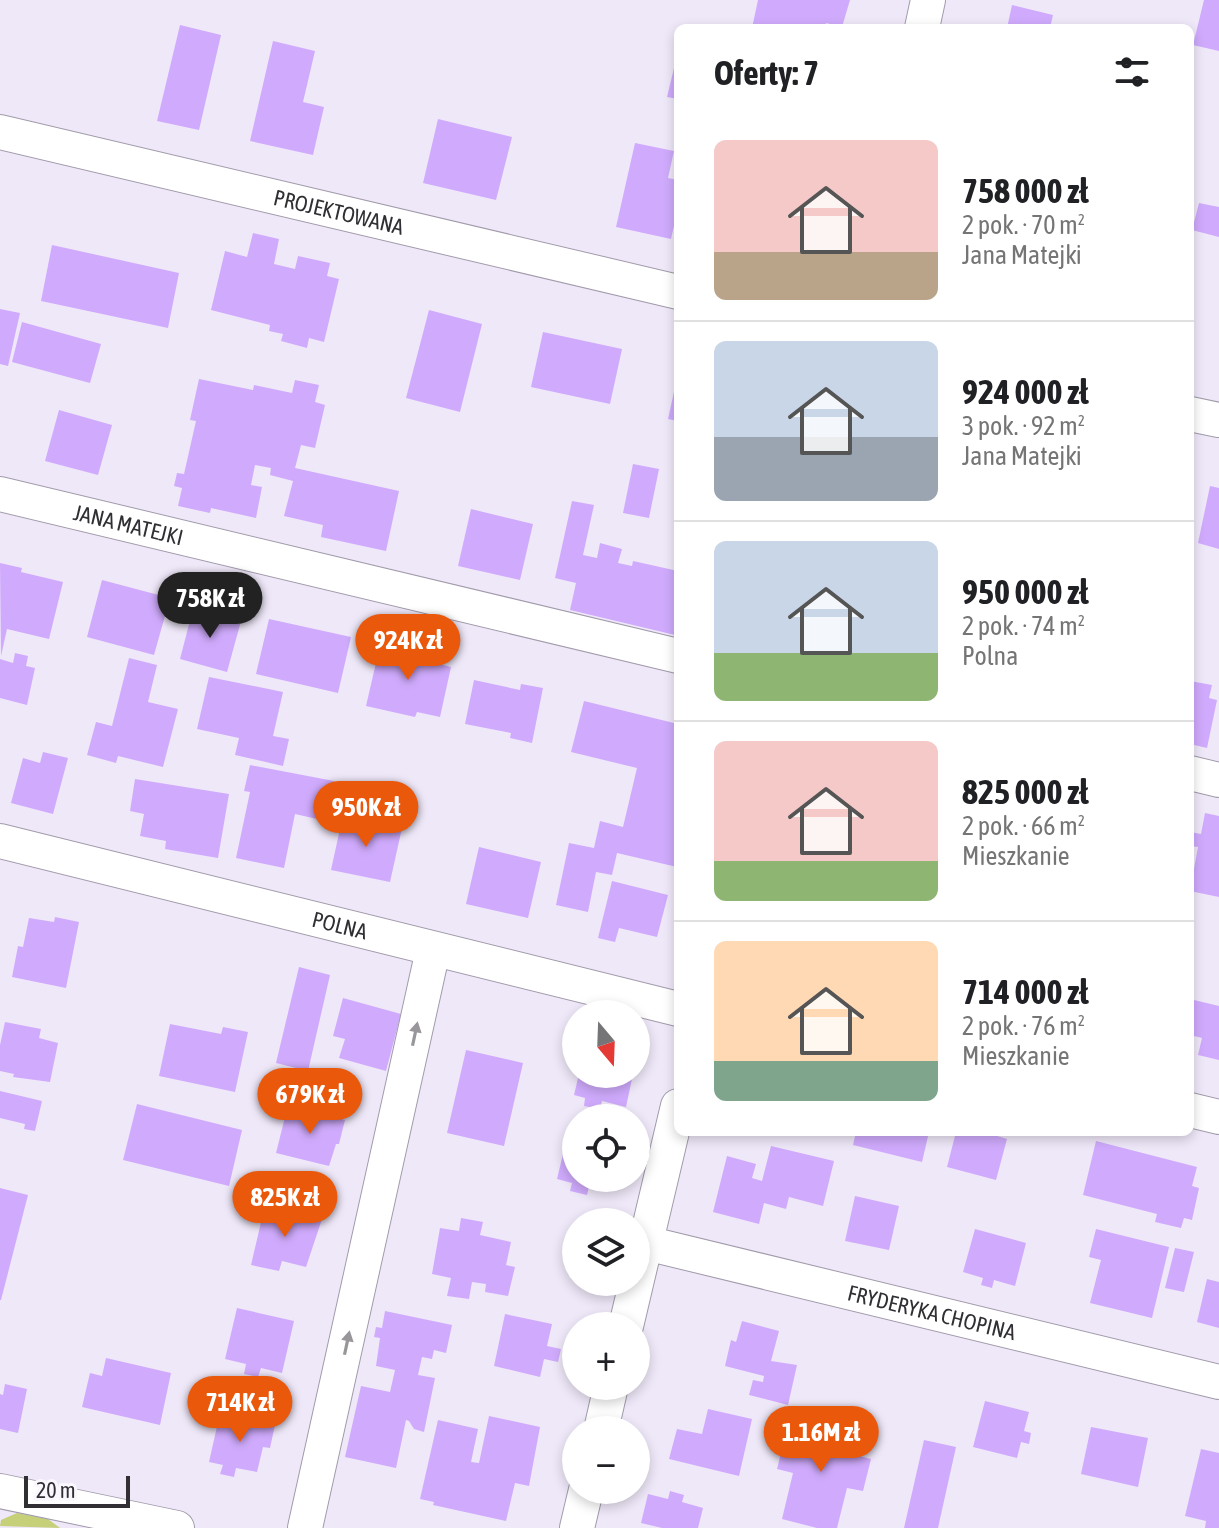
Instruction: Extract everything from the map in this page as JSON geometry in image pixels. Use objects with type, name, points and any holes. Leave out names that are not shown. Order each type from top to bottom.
[{"type":"street","points":[[923,24],[928,0]]},
{"type":"street","name":"PROJEKTOWANA","points":[[0,132],[674,291]]},
{"type":"street","points":[[1194,415],[1219,420]]},
{"type":"street","name":"JANA MATEJKI","points":[[0,494],[674,655]]},
{"type":"street","points":[[1194,774],[1219,780]]},
{"type":"street","name":"POLNA","points":[[0,841],[674,1008]]},
{"type":"street","points":[[305,1528],[433,950]]},
{"type":"street","points":[[1194,1111],[1219,1117]]},
{"type":"street","points":[[650,1226],[674,1123]]},
{"type":"street","name":"FRYDERYKA CHOPINA","points":[[650,1244],[1219,1382]]},
{"type":"street","points":[[0,1491],[177,1528]]},
{"type":"street","points":[[577,1528],[583,1504]]},
{"type":"green space","points":[[17,1513],[48,1519],[60,1528],[0,1526],[1,1520]]},
{"type":"building","points":[[758,0],[850,0],[843,24],[753,24]]},
{"type":"building","points":[[1204,0],[1219,0],[1219,51],[1194,45]]},
{"type":"building","points":[[1012,5],[1053,15],[1051,24],[1008,24]]},
{"type":"building","points":[[180,25],[221,35],[199,130],[157,121]]},
{"type":"building","points":[[273,41],[315,51],[303,102],[324,107],[313,155],[250,141]]},
{"type":"building","points":[[674,68],[674,98],[667,97]]},
{"type":"building","points":[[438,119],[512,137],[496,200],[423,183]]},
{"type":"building","points":[[635,143],[674,151],[668,178],[674,179],[671,239],[616,227]]},
{"type":"building","points":[[1199,203],[1219,207],[1219,237],[1194,231]]},
{"type":"building","points":[[253,233],[279,239],[274,264],[295,269],[298,256],[330,263],[327,276],[339,279],[324,342],[309,338],[307,348],[281,341],[283,334],[269,331],[270,325],[211,310],[225,251],[247,257]]},
{"type":"building","points":[[52,245],[179,273],[168,328],[41,301]]},
{"type":"building","points":[[0,309],[20,313],[8,366],[0,364]]},
{"type":"building","points":[[429,310],[482,324],[460,412],[406,398]]},
{"type":"building","points":[[22,322],[101,344],[90,383],[12,362]]},
{"type":"building","points":[[543,332],[622,349],[610,404],[531,387]]},
{"type":"building","points":[[199,379],[253,390],[254,385],[292,393],[295,380],[319,385],[315,402],[325,405],[315,448],[301,445],[295,468],[399,491],[386,551],[321,537],[323,525],[284,516],[293,481],[270,475],[271,468],[255,465],[251,485],[262,487],[256,518],[211,508],[210,513],[178,506],[182,488],[174,486],[177,473],[184,474],[196,421],[190,420]]},
{"type":"building","points":[[674,392],[674,420],[668,419]]},
{"type":"building","points":[[59,410],[112,425],[98,475],[45,461]]},
{"type":"building","points":[[633,464],[659,469],[649,518],[623,513]]},
{"type":"building","points":[[1210,486],[1219,488],[1219,549],[1198,543]]},
{"type":"building","points":[[572,501],[594,505],[583,555],[597,558],[600,543],[622,549],[618,563],[632,566],[633,561],[674,570],[674,635],[570,610],[576,583],[555,578]]},
{"type":"building","points":[[471,509],[533,524],[520,580],[458,566]]},
{"type":"building","points":[[0,563],[22,568],[21,572],[63,582],[49,639],[7,629],[1,656]]},
{"type":"building","points":[[102,580],[170,598],[154,655],[87,637]]},
{"type":"building","points":[[193,609],[241,621],[227,672],[180,659]]},
{"type":"building","points":[[269,619],[351,637],[338,693],[256,674]]},
{"type":"building","points":[[381,641],[430,652],[428,661],[451,667],[440,717],[417,712],[415,717],[366,706]]},
{"type":"building","points":[[15,653],[28,656],[26,666],[35,668],[27,705],[0,698],[0,659],[13,663]]},
{"type":"building","points":[[129,658],[157,665],[148,702],[178,709],[163,767],[118,756],[116,763],[87,755],[96,722],[112,726]]},
{"type":"building","points":[[209,677],[283,692],[273,736],[289,739],[283,766],[235,755],[239,738],[197,729]]},
{"type":"building","points":[[474,680],[520,690],[521,684],[543,688],[532,743],[510,738],[511,733],[465,724]]},
{"type":"building","points":[[1194,682],[1212,685],[1209,698],[1217,700],[1207,748],[1194,745]]},
{"type":"building","points":[[584,701],[674,723],[674,866],[617,853],[612,875],[596,872],[588,912],[556,905],[569,843],[594,848],[600,821],[623,827],[637,768],[571,752]]},
{"type":"building","points":[[43,752],[68,758],[53,814],[11,803],[23,758],[40,763]]},
{"type":"building","points":[[250,765],[334,781],[326,821],[295,814],[284,868],[236,858],[250,792],[244,791]]},
{"type":"building","points":[[135,779],[229,794],[218,858],[165,849],[166,841],[140,836],[144,814],[130,811]]},
{"type":"building","points":[[1205,813],[1219,816],[1219,897],[1194,892],[1198,847],[1194,846],[1194,833],[1201,834]]},
{"type":"building","points":[[343,815],[402,828],[390,882],[331,870]]},
{"type":"building","points":[[479,847],[541,862],[528,918],[466,904]]},
{"type":"building","points":[[612,881],[668,895],[657,937],[619,928],[615,942],[598,938]]},
{"type":"building","points":[[55,917],[79,922],[66,988],[12,977],[18,946],[23,947],[29,918],[54,922]]},
{"type":"building","points":[[299,967],[330,975],[308,1071],[276,1063]]},
{"type":"building","points":[[343,998],[401,1014],[386,1071],[339,1058],[345,1039],[333,1036]]},
{"type":"building","points":[[1194,1000],[1219,1006],[1219,1060],[1198,1055],[1202,1038],[1194,1036]]},
{"type":"building","points":[[5,1022],[41,1029],[39,1038],[58,1043],[50,1082],[13,1077],[14,1074],[0,1071],[0,1045]]},
{"type":"building","points":[[170,1024],[221,1034],[223,1027],[248,1032],[235,1092],[159,1076]]},
{"type":"building","points":[[466,1050],[523,1063],[504,1146],[447,1133]]},
{"type":"building","points":[[576,1088],[630,1088],[627,1104],[602,1101],[601,1104],[584,1104],[585,1098],[574,1095]]},
{"type":"building","points":[[0,1091],[42,1101],[35,1131],[24,1129],[25,1124],[0,1118]]},
{"type":"building","points":[[137,1104],[242,1130],[229,1186],[123,1160]]},
{"type":"building","points":[[288,1105],[345,1120],[329,1166],[276,1153]]},
{"type":"building","points":[[855,1136],[928,1136],[922,1162],[853,1145]]},
{"type":"building","points":[[955,1136],[997,1136],[1007,1139],[996,1180],[947,1167]]},
{"type":"building","points":[[1096,1141],[1197,1167],[1192,1186],[1199,1188],[1192,1220],[1184,1218],[1181,1228],[1155,1222],[1157,1214],[1083,1195]]},
{"type":"building","points":[[771,1146],[834,1161],[823,1206],[789,1197],[786,1209],[764,1203],[759,1224],[713,1212],[727,1156],[756,1164],[752,1178],[762,1181]]},
{"type":"building","points":[[562,1158],[562,1180],[557,1179]]},
{"type":"building","points":[[0,1188],[28,1195],[1,1300],[0,1300]]},
{"type":"building","points":[[855,1196],[899,1206],[889,1250],[845,1241]]},
{"type":"building","points":[[265,1205],[322,1219],[306,1267],[282,1261],[279,1271],[251,1265]]},
{"type":"building","points":[[461,1218],[483,1222],[480,1235],[511,1242],[506,1265],[515,1267],[508,1296],[485,1292],[486,1284],[472,1282],[469,1299],[447,1296],[451,1278],[432,1274],[440,1228],[459,1231]]},
{"type":"building","points":[[975,1229],[1026,1243],[1015,1286],[994,1280],[992,1288],[981,1285],[983,1278],[963,1272]]},
{"type":"building","points":[[1096,1229],[1169,1247],[1152,1318],[1090,1303],[1101,1260],[1089,1257]]},
{"type":"building","points":[[1175,1248],[1194,1252],[1184,1292],[1165,1288]]},
{"type":"building","points":[[1207,1279],[1219,1282],[1219,1328],[1197,1322]]},
{"type":"building","points":[[237,1308],[294,1321],[282,1373],[261,1368],[258,1377],[244,1374],[246,1364],[225,1359]]},
{"type":"building","points":[[385,1311],[452,1325],[446,1353],[434,1350],[432,1359],[422,1357],[418,1375],[435,1378],[424,1432],[414,1429],[406,1420],[396,1468],[345,1457],[361,1386],[390,1392],[395,1370],[376,1366],[380,1338],[374,1337],[376,1327],[382,1328]]},
{"type":"building","points":[[505,1314],[552,1324],[547,1346],[561,1349],[558,1362],[544,1359],[540,1377],[494,1366]]},
{"type":"building","points":[[742,1321],[779,1331],[771,1361],[797,1365],[788,1405],[749,1395],[753,1380],[763,1382],[764,1376],[725,1366],[731,1340],[736,1342]]},
{"type":"building","points":[[106,1358],[171,1373],[160,1425],[82,1407],[90,1373],[102,1376]]},
{"type":"building","points":[[5,1384],[27,1389],[18,1433],[0,1429],[0,1394],[3,1395]]},
{"type":"building","points":[[985,1401],[1029,1412],[1024,1431],[1031,1433],[1029,1444],[1021,1442],[1017,1458],[973,1447]]},
{"type":"building","points":[[708,1409],[752,1419],[739,1476],[669,1459],[677,1429],[702,1434]]},
{"type":"building","points":[[220,1413],[275,1425],[270,1448],[263,1447],[257,1472],[236,1468],[234,1477],[220,1474],[223,1465],[209,1462]]},
{"type":"building","points":[[489,1416],[540,1427],[529,1486],[515,1483],[506,1521],[433,1505],[434,1502],[420,1499],[438,1420],[478,1429],[471,1462],[479,1463]]},
{"type":"building","points":[[830,1422],[860,1430],[855,1455],[871,1459],[863,1491],[847,1488],[837,1528],[817,1528],[782,1519],[793,1473],[777,1469],[787,1429],[827,1437]]},
{"type":"building","points":[[1091,1427],[1148,1438],[1138,1487],[1081,1474]]},
{"type":"building","points":[[924,1440],[956,1447],[938,1528],[904,1528]]},
{"type":"building","points":[[1201,1449],[1219,1453],[1219,1528],[1205,1528],[1206,1521],[1185,1516]]},
{"type":"building","points":[[670,1491],[684,1495],[682,1502],[703,1508],[698,1528],[662,1528],[641,1523],[646,1504],[650,1504],[650,1494],[668,1499]]}]
